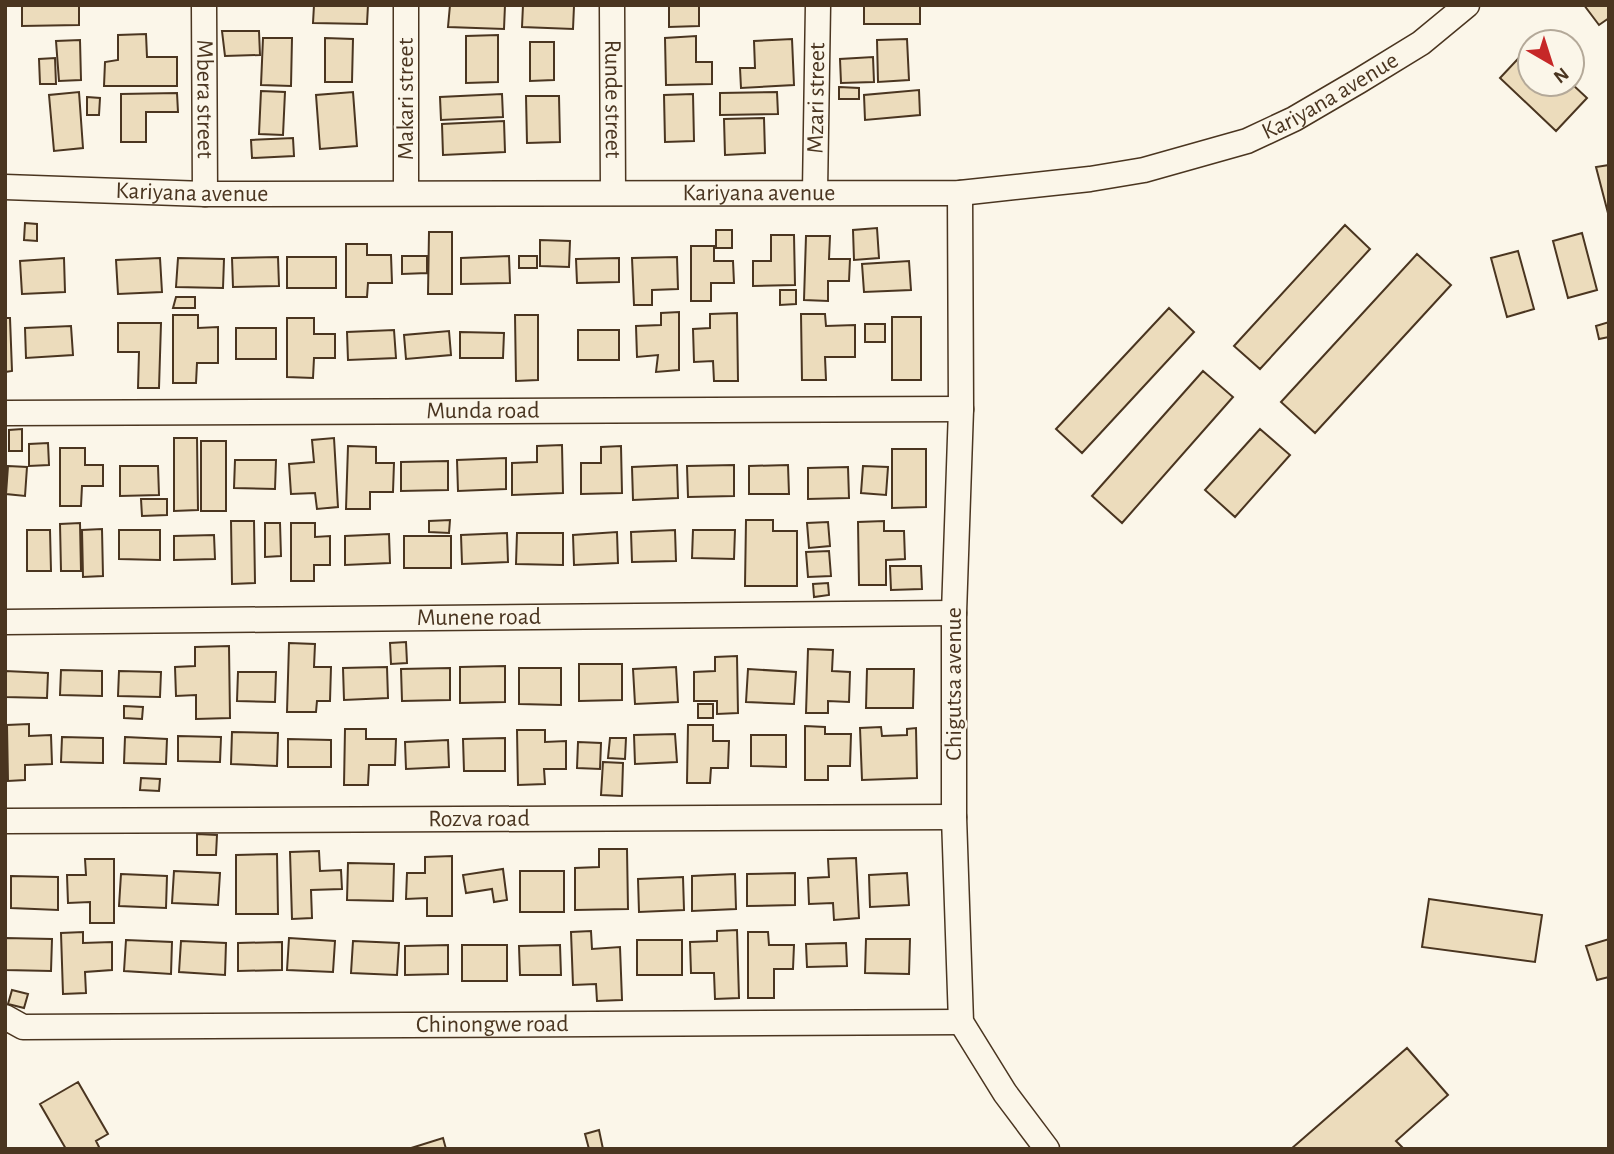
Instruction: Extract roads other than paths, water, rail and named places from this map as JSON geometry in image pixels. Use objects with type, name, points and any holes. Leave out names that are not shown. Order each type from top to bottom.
[{"type":"street","name":"Mbera street","points":[[204,5],[205,194]]},
{"type":"street","name":"Makari street","points":[[406,5],[406,193]]},
{"type":"street","name":"Runde street","points":[[612,5],[613,192]]},
{"type":"street","name":"Mzari street","points":[[815,191],[818,5]]},
{"type":"street","name":"Kariyana avenue","points":[[5,187],[205,194],[815,191],[960,193],[1144,170],[1247,141],[1294,119],[1421,43],[1466,5]]},
{"type":"street","name":"Chigutsa avenue","points":[[960,193],[961,409],[954,613],[954,817],[961,1022],[1041,1147]]},
{"type":"street","name":"Munda road","points":[[5,413],[961,409]]},
{"type":"street","name":"Munene road","points":[[5,622],[954,613]]},
{"type":"street","name":"Rozva road","points":[[5,821],[954,817]]},
{"type":"street","name":"Chinongwe road","points":[[14,1022],[961,1022]]}]
